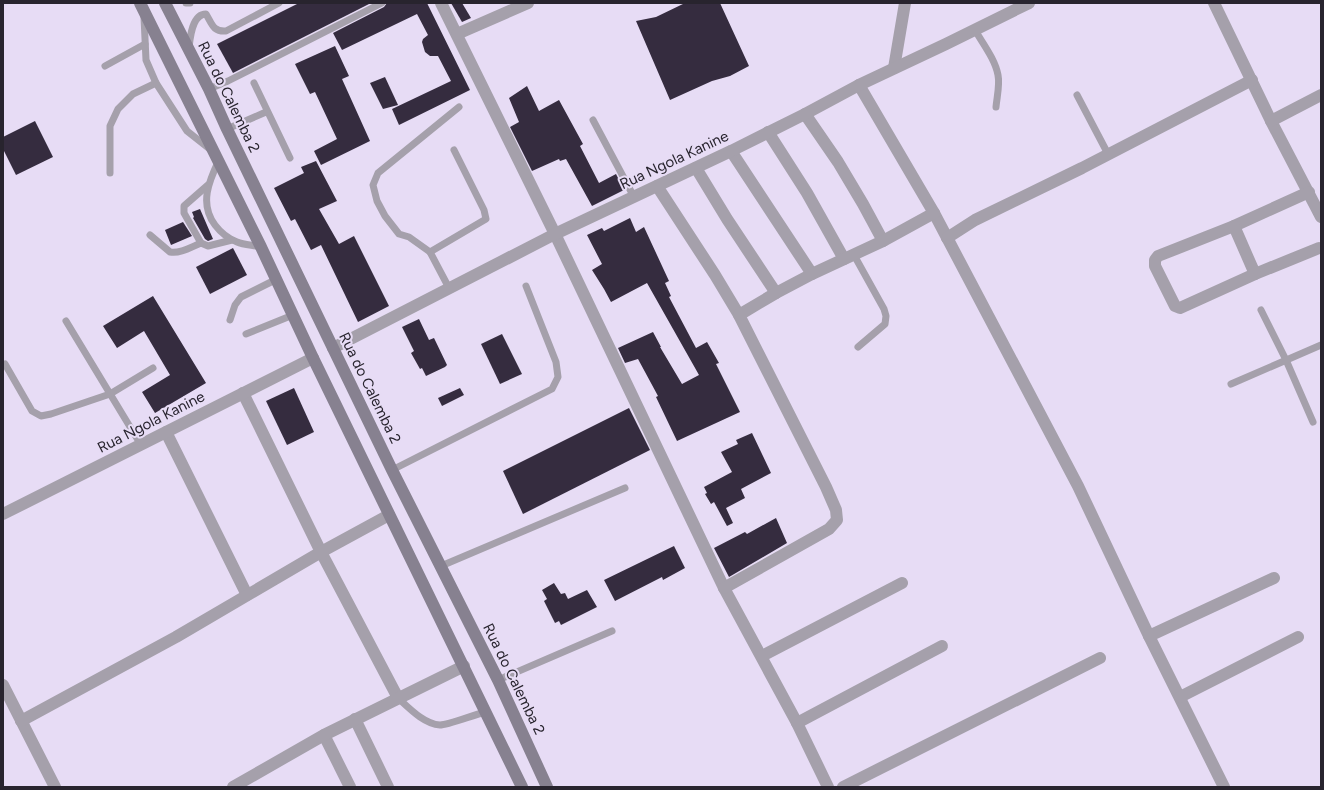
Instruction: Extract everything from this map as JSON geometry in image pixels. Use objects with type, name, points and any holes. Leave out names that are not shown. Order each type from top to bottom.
[{"type":"main road","name":"Rua do Calemba 2","points":[[165,3],[209,88],[227,129],[392,470],[498,680],[547,787]]},
{"type":"main road","points":[[142,7],[277,279],[313,358],[522,787]]},
{"type":"street","points":[[441,3],[555,234],[724,588],[762,656],[828,787]]},
{"type":"street","points":[[457,34],[528,3]]},
{"type":"street","points":[[894,68],[905,3]]},
{"type":"street","name":"Rua Ngola Kanine","points":[[333,348],[555,234],[731,151],[859,85],[1029,3]]},
{"type":"street","points":[[1214,3],[1271,121],[1321,217]]},
{"type":"street","points":[[947,238],[975,220],[1252,80]]},
{"type":"street","points":[[859,85],[934,213],[1078,486],[1149,636],[1224,787]]},
{"type":"street","points":[[1271,121],[1321,95]]},
{"type":"street","points":[[804,114],[838,162],[868,212],[883,241]]},
{"type":"street","points":[[768,132],[849,257]]},
{"type":"street","points":[[731,151],[812,274]]},
{"type":"street","points":[[696,168],[752,259],[776,293]]},
{"type":"street","points":[[657,186],[740,315],[836,510],[837,520],[829,529],[724,588]]},
{"type":"street","points":[[1309,192],[1234,226],[1158,256],[1155,260],[1155,266],[1175,306],[1180,308],[1256,274],[1320,248]]},
{"type":"street","points":[[740,315],[776,293],[812,274],[883,241],[934,213]]},
{"type":"street","points":[[1234,226],[1256,274]]},
{"type":"street","name":"Rua Ngola Kanine","points":[[3,514],[313,358]]},
{"type":"street","points":[[243,393],[321,552],[398,698]]},
{"type":"street","points":[[166,432],[247,595]]},
{"type":"street","points":[[21,721],[176,637],[321,552],[389,515]]},
{"type":"street","points":[[1149,636],[1274,578]]},
{"type":"street","points":[[762,656],[902,583]]},
{"type":"street","points":[[1180,697],[1298,637]]},
{"type":"street","points":[[797,723],[942,646]]},
{"type":"street","points":[[843,787],[1100,658]]},
{"type":"street","points":[[233,787],[324,735],[464,666]]},
{"type":"street","points":[[3,684],[55,787]]},
{"type":"street","points":[[355,719],[388,787]]},
{"type":"street","points":[[324,735],[350,787]]},
{"type":"lane","points":[[189,50],[193,25],[203,14],[206,14],[214,29],[226,31],[279,3]]},
{"type":"lane","points":[[209,88],[228,81],[382,3]]},
{"type":"lane","points":[[142,7],[146,60],[156,84],[187,131],[217,157],[206,192],[206,206],[209,215],[222,234],[239,243],[261,247]]},
{"type":"lane","points":[[975,30],[998,74],[999,84],[996,106]]},
{"type":"lane","points":[[105,66],[145,44]]},
{"type":"lane","points":[[254,83],[266,112],[290,158]]},
{"type":"lane","points":[[110,172],[110,126],[118,109],[133,94],[156,84]]},
{"type":"lane","points":[[1077,96],[1108,154]]},
{"type":"lane","points":[[449,288],[430,252],[410,237],[399,234],[377,201],[372,185],[378,173],[459,107]]},
{"type":"lane","points":[[227,129],[266,112]]},
{"type":"lane","points":[[593,120],[634,197]]},
{"type":"lane","points":[[430,252],[486,219],[484,210],[454,150]]},
{"type":"lane","points":[[209,184],[184,206],[184,213],[201,243],[208,246],[232,240]]},
{"type":"lane","points":[[150,235],[170,252],[177,252],[201,243]]},
{"type":"lane","points":[[849,257],[884,309],[886,316],[885,324],[858,347]]},
{"type":"lane","points":[[230,320],[235,305],[241,297],[277,279]]},
{"type":"lane","points":[[392,470],[552,389],[558,377],[556,362],[526,286]]},
{"type":"lane","points":[[1261,310],[1286,360],[1313,422]]},
{"type":"lane","points":[[246,334],[293,315]]},
{"type":"lane","points":[[66,321],[141,445]]},
{"type":"lane","points":[[1231,384],[1321,345]]},
{"type":"lane","points":[[5,364],[32,411],[41,416],[110,394],[153,368]]},
{"type":"lane","points":[[441,566],[625,488]]},
{"type":"lane","points":[[498,680],[612,631]]},
{"type":"lane","points":[[398,698],[417,715],[430,723],[441,725],[486,712]]},
{"type":"building","points":[[299,3],[371,3],[233,73],[217,44]]},
{"type":"building","points":[[387,3],[427,3],[470,90],[399,125],[392,109],[451,81],[438,56],[430,56],[425,52],[422,42],[428,35],[417,14],[342,50],[333,33],[384,7]]},
{"type":"building","points":[[451,3],[462,3],[471,18],[462,22]]},
{"type":"building","points":[[685,3],[720,3],[749,66],[730,76],[712,81],[670,100],[636,21],[656,17]]},
{"type":"building","points":[[335,46],[349,76],[342,79],[370,141],[321,165],[314,151],[337,139],[315,92],[310,94],[295,64]]},
{"type":"building","points":[[385,77],[398,105],[383,109],[370,83]]},
{"type":"building","points":[[527,86],[539,111],[559,100],[583,144],[580,146],[599,183],[616,174],[624,190],[592,206],[566,159],[560,161],[559,159],[532,171],[510,127],[519,122],[509,98]]},
{"type":"building","points":[[35,121],[53,157],[16,175],[3,149],[3,137]]},
{"type":"building","points":[[316,161],[337,201],[319,209],[339,244],[354,236],[389,306],[358,322],[321,245],[311,250],[295,219],[291,221],[274,188],[304,173],[301,167]]},
{"type":"building","points":[[200,209],[213,239],[208,241],[205,239],[193,218],[192,212]]},
{"type":"building","points":[[630,218],[636,232],[644,227],[669,281],[665,283],[671,296],[669,297],[696,348],[707,342],[719,363],[716,364],[740,412],[677,441],[656,397],[658,396],[638,359],[625,363],[618,348],[653,332],[682,384],[699,375],[647,283],[611,302],[592,270],[602,264],[587,235],[602,228],[604,231]]},
{"type":"building","points":[[183,222],[192,236],[171,245],[165,230]]},
{"type":"building","points":[[233,248],[247,275],[210,294],[196,267]]},
{"type":"building","points":[[153,296],[206,383],[155,413],[142,392],[170,375],[144,331],[117,348],[103,326]]},
{"type":"building","points":[[419,319],[429,340],[434,338],[447,365],[426,376],[422,368],[420,369],[411,353],[414,351],[402,327]]},
{"type":"building","points":[[502,334],[522,374],[500,384],[481,344]]},
{"type":"building","points":[[294,388],[314,432],[287,445],[266,401]]},
{"type":"building","points":[[460,388],[464,395],[442,406],[438,398]]},
{"type":"building","points":[[629,408],[650,450],[523,514],[503,471]]},
{"type":"building","points":[[752,433],[771,473],[741,489],[745,498],[726,508],[733,523],[727,526],[714,502],[711,504],[705,494],[707,493],[704,487],[732,472],[721,452],[738,444],[736,440]]},
{"type":"building","points":[[776,518],[787,543],[729,577],[714,548],[745,532],[747,534]]},
{"type":"building","points":[[674,546],[685,568],[663,580],[662,577],[615,601],[604,580]]},
{"type":"building","points":[[554,583],[561,594],[565,593],[568,599],[587,590],[597,607],[561,625],[559,621],[555,623],[544,601],[547,599],[542,590]]}]
